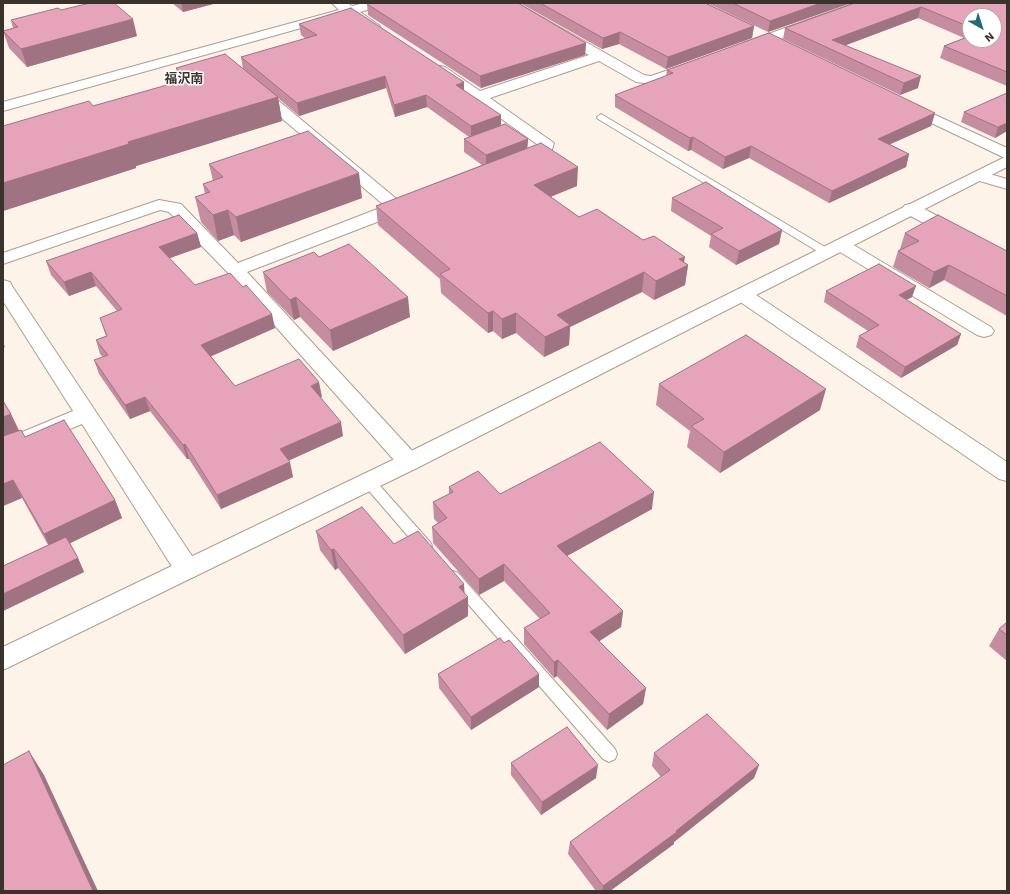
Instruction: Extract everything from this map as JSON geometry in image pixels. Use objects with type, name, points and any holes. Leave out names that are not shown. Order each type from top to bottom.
[{"type":"street","points":[[3,107],[209,50],[344,7],[378,3]]},
{"type":"street","points":[[508,3],[641,79],[652,80],[710,59]]},
{"type":"street","points":[[732,52],[868,3]]},
{"type":"street","points":[[344,7],[382,32]]},
{"type":"street","points":[[748,29],[783,46]]},
{"type":"street","points":[[209,50],[222,60]]},
{"type":"street","points":[[480,96],[600,56]]},
{"type":"street","points":[[428,62],[480,96],[546,143],[544,153],[507,167]]},
{"type":"street","points":[[246,80],[397,208]]},
{"type":"street","points":[[895,100],[1007,154]]},
{"type":"street","points":[[3,659],[409,462],[1007,161]]},
{"type":"street","points":[[979,176],[1007,184]]},
{"type":"street","points":[[235,270],[419,200]]},
{"type":"street","points":[[3,259],[159,205],[175,208],[235,270],[409,462]]},
{"type":"street","points":[[911,209],[1007,261]]},
{"type":"street","points":[[834,248],[984,330]]},
{"type":"street","points":[[3,286],[187,569]]},
{"type":"street","points":[[743,295],[1007,473]]},
{"type":"street","points":[[3,449],[87,414]]},
{"type":"lane","points":[[601,117],[834,248]]},
{"type":"lane","points":[[368,481],[609,754]]},
{"type":"building","points":[[90,3],[114,3],[133,19],[21,49],[3,31],[18,27],[11,20],[58,8],[61,10]]},
{"type":"building","points":[[518,3],[586,43],[480,76],[367,4]]},
{"type":"building","points":[[540,3],[705,3],[754,26],[668,57],[620,32],[603,38]]},
{"type":"building","points":[[733,3],[821,3],[770,21]]},
{"type":"building","points":[[855,3],[1007,3],[1007,72],[944,46],[962,39],[962,48],[1002,48],[1002,8],[962,8],[962,24],[921,7],[832,40],[921,76],[904,83],[785,28]]},
{"type":"building","points":[[351,8],[464,82],[456,85],[501,115],[471,126],[426,95],[394,105],[385,76],[297,103],[241,57],[317,35],[299,24]]},
{"type":"building","points":[[769,33],[935,113],[878,139],[909,154],[832,191],[751,146],[725,157],[693,137],[690,138],[615,95],[673,73],[667,70]]},
{"type":"building","points":[[225,54],[278,97],[128,142],[129,144],[3,183],[3,126],[89,101],[93,106],[188,79],[176,68]]},
{"type":"building","points":[[1007,93],[1007,123],[998,127],[964,112]]},
{"type":"building","points":[[505,124],[528,139],[486,155],[464,139]]},
{"type":"building","points":[[308,131],[359,173],[236,217],[228,210],[213,215],[195,197],[210,192],[203,184],[223,177],[209,164]]},
{"type":"building","points":[[541,143],[578,167],[534,185],[579,217],[597,209],[643,240],[654,236],[685,257],[679,259],[688,265],[656,281],[644,272],[557,315],[570,325],[545,337],[516,313],[502,319],[493,311],[488,313],[440,274],[450,269],[376,206]]},
{"type":"building","points":[[706,182],[782,230],[739,251],[711,234],[723,228],[672,198]]},
{"type":"building","points":[[179,215],[197,233],[159,247],[195,285],[230,273],[243,287],[246,285],[272,314],[201,345],[235,386],[299,359],[319,382],[311,386],[341,422],[280,449],[290,462],[217,495],[185,444],[183,445],[145,397],[125,405],[94,360],[108,355],[96,340],[107,336],[100,318],[122,309],[91,272],[64,282],[46,261]]},
{"type":"building","points":[[938,215],[1007,251],[1007,296],[949,265],[934,272],[898,251],[919,241],[905,233]]},
{"type":"building","points":[[349,244],[408,297],[330,330],[296,297],[290,300],[263,272],[314,252],[319,257]]},
{"type":"building","points":[[879,264],[916,286],[899,295],[961,334],[905,367],[859,336],[879,325],[826,291]]},
{"type":"building","points":[[746,335],[826,389],[724,452],[691,426],[704,419],[659,384]]},
{"type":"building","points":[[3,401],[11,414],[3,417]]},
{"type":"building","points":[[64,420],[115,500],[44,534],[13,480],[3,484],[3,436],[21,430],[25,437]]},
{"type":"building","points":[[600,442],[654,492],[557,546],[623,611],[590,632],[646,688],[609,714],[558,660],[554,662],[524,628],[550,613],[504,564],[479,579],[432,527],[447,518],[433,502],[453,492],[449,487],[478,471],[500,494]]},
{"type":"building","points":[[362,507],[394,544],[418,531],[464,584],[459,587],[468,597],[403,635],[334,549],[331,550],[316,531]]},
{"type":"building","points":[[66,537],[78,558],[3,594],[3,566]]},
{"type":"building","points":[[1007,622],[1007,635],[999,629]]},
{"type":"building","points":[[500,638],[504,643],[509,640],[539,674],[471,717],[438,674]]},
{"type":"building","points":[[707,714],[759,765],[676,831],[677,832],[603,886],[570,842],[670,770],[654,753]]},
{"type":"building","points":[[567,727],[598,765],[542,802],[511,763]]},
{"type":"building","points":[[29,751],[93,891],[3,891],[3,765]]},
{"type":"district","name":"福沢南","points":[[184,79]]}]
